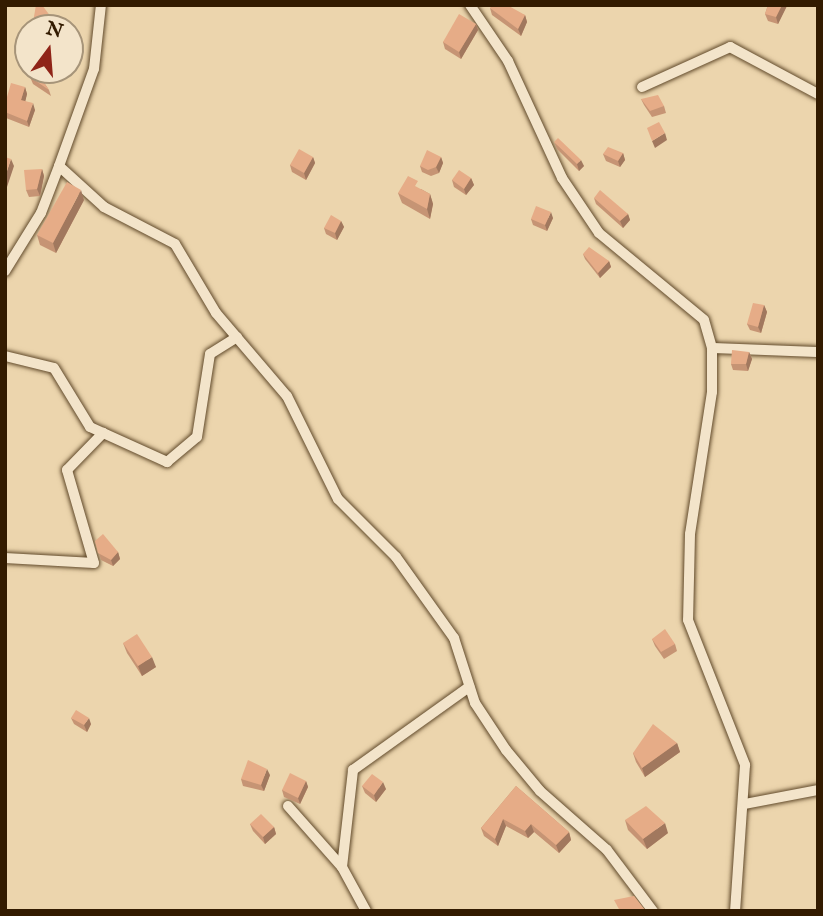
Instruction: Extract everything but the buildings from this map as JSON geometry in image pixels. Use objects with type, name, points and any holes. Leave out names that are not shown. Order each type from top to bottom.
[{"type":"street","points":[[5,271],[41,214],[59,166],[94,69],[101,5]]},
{"type":"street","points":[[470,5],[508,61],[562,178],[599,233],[704,320],[712,348],[712,392],[690,534],[688,621],[745,765],[745,804],[735,911]]},
{"type":"street","points":[[642,87],[730,47],[818,94]]},
{"type":"street","points":[[59,166],[104,208],[175,244],[237,337],[287,396],[338,499],[396,557],[454,638],[469,687],[506,750],[540,791],[607,850],[653,911]]},
{"type":"street","points":[[5,356],[54,368],[90,427],[167,462],[197,437],[210,354],[237,337]]},
{"type":"street","points":[[712,348],[818,352]]},
{"type":"street","points":[[5,558],[93,563],[67,470],[103,433]]},
{"type":"street","points":[[342,867],[353,770],[469,687]]},
{"type":"street","points":[[745,804],[818,790]]},
{"type":"street","points":[[289,806],[342,867],[366,911]]}]
